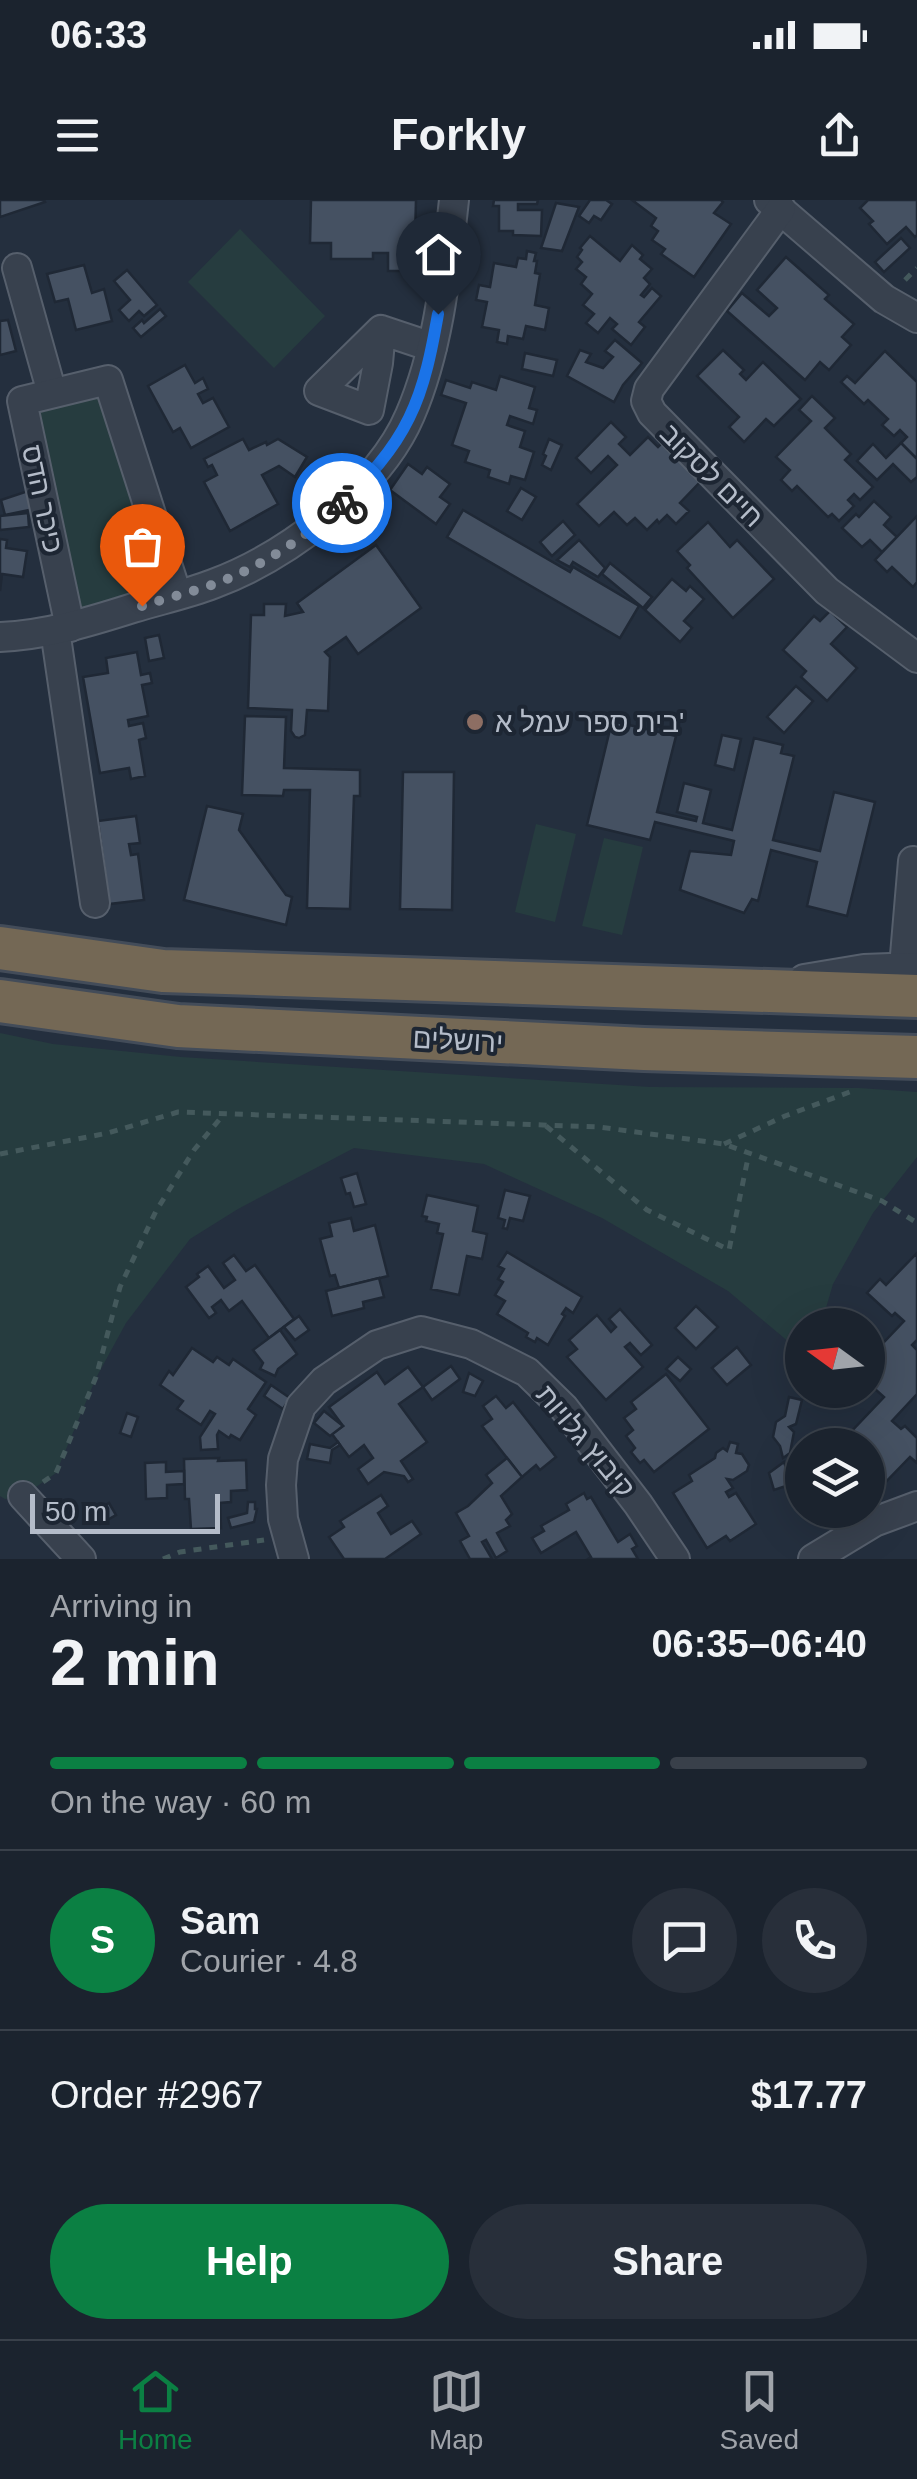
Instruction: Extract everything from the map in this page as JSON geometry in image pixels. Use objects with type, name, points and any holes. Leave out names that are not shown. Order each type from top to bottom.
[{"type":"highway","name":"ירושלים","points":[[0,948],[163,972],[754,991],[913,977]]},
{"type":"highway","name":"ירושלים","points":[[0,1002],[178,1026],[644,1049],[917,1057]]},
{"type":"street","points":[[0,637],[62,629],[213,584],[262,561],[320,524],[344,501],[386,456],[410,417],[432,347],[454,200]]},
{"type":"street","points":[[775,204],[884,299],[917,318]]},
{"type":"street","name":"חיים לסקוב","points":[[775,204],[646,401],[652,413],[827,590],[917,658]]},
{"type":"street","points":[[17,268],[52,393],[108,380],[177,595]]},
{"type":"street","points":[[381,330],[432,347]]},
{"type":"street","name":"כיכר הדס","points":[[52,393],[22,402],[62,629]]},
{"type":"street","points":[[62,629],[95,903]]},
{"type":"street","points":[[912,861],[913,977]]},
{"type":"street","name":"קיבוץ גלויות","points":[[290,1548],[281,1485],[283,1459],[301,1406],[324,1381],[377,1346],[421,1331],[471,1344],[528,1372],[564,1408],[675,1559]]},
{"type":"street","points":[[23,1496],[81,1559]]},
{"type":"street","points":[[813,1559],[874,1522],[917,1506]]},
{"type":"path","points":[[724,1144],[860,1088]]},
{"type":"path","points":[[0,1154],[108,1134],[178,1112],[599,1128],[724,1144],[882,1201],[917,1223]]},
{"type":"path","points":[[23,1496],[56,1472],[96,1378],[120,1287],[156,1211],[194,1150],[224,1114]]},
{"type":"path","points":[[546,1126],[647,1210],[729,1250],[748,1154]]},
{"type":"path","points":[[163,1559],[180,1552],[290,1548]]},
{"type":"green space","points":[[240,229],[325,316],[274,368],[188,282]]},
{"type":"green space","points":[[108,380],[177,595],[70,627],[22,401]]},
{"type":"green space","points":[[536,824],[576,834],[555,922],[515,912]]},
{"type":"green space","points":[[604,838],[643,847],[622,935],[582,926]]},
{"type":"green space","points":[[0,1033],[53,1044],[181,1057],[650,1087],[917,1092],[917,1157],[873,1213],[833,1284],[826,1308],[785,1308],[785,1339],[728,1291],[602,1218],[484,1164],[354,1148],[190,1239],[126,1323],[96,1378],[56,1473],[23,1496],[0,1496]]},
{"type":"building","points":[[0,200],[44,200],[45,202],[0,217]]},
{"type":"building","points":[[311,200],[416,200],[415,239],[405,239],[405,271],[388,271],[388,253],[373,253],[373,259],[331,259],[331,243],[310,243]]},
{"type":"building","points":[[494,200],[538,200],[537,204],[518,204],[518,210],[542,210],[541,236],[499,231],[499,206],[493,206]]},
{"type":"building","points":[[590,200],[612,204],[601,220],[594,216],[589,223],[579,216]]},
{"type":"building","points":[[632,200],[721,200],[714,213],[731,224],[694,277],[661,254],[665,249],[652,240],[658,231],[651,226],[656,218]]},
{"type":"building","points":[[868,200],[917,200],[917,235],[906,227],[887,244],[860,208]]},
{"type":"building","points":[[556,203],[579,207],[562,251],[541,248]]},
{"type":"building","points":[[590,236],[620,261],[632,245],[652,269],[644,278],[650,284],[641,295],[644,297],[652,288],[661,296],[639,322],[645,327],[631,345],[612,329],[617,324],[610,318],[598,333],[586,323],[594,314],[583,305],[592,294],[581,284],[586,277],[576,269],[582,262],[577,257],[580,248]]},
{"type":"building","points":[[901,238],[910,248],[884,272],[875,262]]},
{"type":"building","points":[[527,251],[536,253],[535,273],[540,274],[535,305],[549,308],[545,330],[526,326],[523,339],[508,336],[507,344],[497,342],[499,330],[482,327],[487,302],[476,300],[479,285],[490,287],[494,263],[516,267],[518,258],[526,259]]},
{"type":"building","points":[[786,257],[829,295],[825,299],[854,324],[842,337],[851,345],[829,370],[820,362],[805,380],[727,311],[742,293],[769,316],[777,308],[757,290]]},
{"type":"building","points":[[84,265],[92,293],[104,289],[112,321],[76,330],[68,299],[55,302],[47,274]]},
{"type":"building","points":[[127,270],[157,305],[144,316],[139,311],[129,321],[119,310],[130,300],[114,281]]},
{"type":"building","points":[[160,309],[166,316],[141,337],[133,328]]},
{"type":"building","points":[[8,320],[16,351],[0,355],[0,321]]},
{"type":"building","points":[[615,340],[642,363],[614,402],[567,376],[580,350],[591,354],[586,362],[603,368],[613,357],[605,351]]},
{"type":"building","points":[[723,350],[744,370],[740,374],[746,380],[763,362],[801,399],[774,426],[766,419],[744,442],[729,427],[739,417],[697,376]]},
{"type":"building","points":[[885,351],[917,382],[917,459],[901,443],[907,437],[900,430],[894,436],[882,425],[888,419],[868,400],[864,404],[841,382],[847,376],[855,383]]},
{"type":"building","points":[[525,353],[557,360],[553,376],[522,369]]},
{"type":"building","points":[[185,365],[195,383],[203,378],[208,389],[198,394],[203,403],[213,398],[229,427],[191,448],[180,428],[173,432],[148,386]]},
{"type":"building","points":[[500,376],[535,387],[529,408],[537,410],[533,424],[510,416],[507,425],[525,431],[520,447],[534,452],[525,480],[511,476],[509,484],[488,477],[490,470],[465,462],[469,451],[452,445],[466,403],[441,395],[446,380],[470,388],[472,382],[496,390]]},
{"type":"building","points":[[812,396],[835,418],[825,428],[851,454],[845,460],[873,487],[860,500],[854,494],[848,500],[854,506],[839,521],[832,514],[828,517],[797,486],[792,491],[781,480],[790,470],[776,457],[811,421],[799,410]]},
{"type":"building","points":[[611,422],[626,437],[619,444],[630,455],[648,437],[658,447],[662,443],[700,482],[680,503],[689,511],[676,524],[667,515],[647,530],[635,518],[627,525],[614,512],[599,526],[577,504],[617,465],[608,456],[591,473],[576,458]]},
{"type":"building","points":[[243,439],[249,450],[278,439],[307,457],[295,477],[279,466],[262,475],[278,504],[230,531],[204,482],[217,475],[204,459]]},
{"type":"building","points":[[549,439],[562,445],[551,470],[542,465]]},
{"type":"building","points":[[901,443],[917,459],[917,477],[911,482],[893,464],[877,480],[857,461],[873,444],[886,458]]},
{"type":"building","points":[[408,464],[422,474],[427,467],[450,484],[440,497],[450,504],[436,524],[390,490]]},
{"type":"building","points":[[521,488],[536,497],[522,520],[507,511]]},
{"type":"building","points":[[28,491],[34,509],[5,515],[1,500]]},
{"type":"building","points":[[874,501],[891,517],[884,525],[897,537],[882,552],[870,540],[862,547],[842,528]]},
{"type":"building","points":[[463,510],[570,572],[573,567],[639,606],[620,638],[447,537]]},
{"type":"building","points":[[28,513],[29,527],[0,530],[0,516]]},
{"type":"building","points":[[917,516],[917,582],[913,587],[892,567],[887,572],[875,560]]},
{"type":"building","points":[[563,521],[575,535],[552,556],[540,542]]},
{"type":"building","points":[[708,522],[730,547],[737,540],[774,579],[733,618],[687,568],[690,565],[677,551]]},
{"type":"building","points":[[0,539],[7,540],[6,548],[27,551],[23,577],[2,574],[0,591]]},
{"type":"building","points":[[579,540],[605,568],[598,577],[573,562],[570,567],[557,560]]},
{"type":"building","points":[[376,545],[421,608],[358,654],[346,637],[325,652],[330,657],[328,711],[307,710],[305,735],[295,737],[291,731],[292,710],[248,708],[251,615],[264,615],[264,604],[286,604],[285,616],[303,612],[297,603]]},
{"type":"building","points":[[610,563],[652,597],[643,608],[602,574]]},
{"type":"building","points":[[672,579],[686,591],[690,586],[704,599],[684,621],[692,628],[680,642],[645,610]]},
{"type":"building","points":[[830,611],[847,627],[831,644],[857,668],[827,701],[801,677],[806,671],[783,650],[814,616],[820,621]]},
{"type":"building","points":[[159,635],[164,658],[149,661],[145,638]]},
{"type":"building","points":[[137,652],[141,675],[150,673],[152,683],[142,685],[148,716],[128,720],[129,726],[143,723],[146,738],[139,740],[145,776],[131,779],[129,768],[100,773],[83,677],[108,673],[106,658]]},
{"type":"building","points":[[796,686],[813,701],[784,733],[767,717]]},
{"type":"building","points":[[245,716],[286,717],[284,768],[360,770],[360,796],[354,796],[350,909],[307,908],[310,790],[284,790],[283,796],[242,795]]},
{"type":"building","points":[[612,721],[676,736],[657,812],[696,821],[697,817],[677,812],[684,783],[711,790],[703,823],[732,830],[754,738],[783,745],[781,753],[794,756],[773,840],[820,851],[834,792],[875,802],[847,916],[807,906],[817,862],[771,850],[758,901],[752,899],[744,913],[680,890],[690,851],[731,855],[734,841],[655,822],[650,840],[587,825]]},
{"type":"building","points":[[722,735],[741,739],[734,770],[715,765]]},
{"type":"building","points":[[403,772],[454,772],[452,910],[400,909]]},
{"type":"building","points":[[207,806],[243,814],[239,830],[286,895],[292,897],[286,925],[184,900]]},
{"type":"building","points":[[136,816],[140,843],[129,844],[131,855],[138,854],[144,900],[109,904],[98,821]]},
{"type":"building","points":[[357,1173],[366,1204],[354,1207],[341,1178]]},
{"type":"building","points":[[505,1190],[530,1196],[523,1221],[510,1218],[507,1229],[503,1228],[505,1220],[498,1218]]},
{"type":"building","points":[[427,1195],[478,1206],[473,1231],[487,1234],[482,1259],[467,1256],[459,1295],[431,1289],[443,1234],[437,1233],[439,1224],[422,1216]]},
{"type":"building","points":[[351,1218],[354,1231],[375,1225],[388,1276],[339,1288],[335,1275],[330,1276],[320,1239],[332,1236],[329,1223]]},
{"type":"building","points":[[507,1252],[582,1297],[573,1313],[566,1308],[548,1345],[526,1337],[528,1333],[497,1314],[505,1301],[495,1295],[503,1282],[498,1279],[504,1269],[498,1266]]},
{"type":"building","points":[[917,1253],[917,1340],[912,1345],[917,1350],[917,1394],[892,1421],[901,1429],[905,1426],[917,1438],[917,1463],[910,1457],[885,1483],[885,1428],[855,1428],[874,1408],[885,1408],[885,1341],[904,1321],[895,1313],[892,1316],[867,1293],[880,1279],[886,1285]]},
{"type":"building","points":[[234,1255],[246,1271],[255,1265],[294,1319],[269,1338],[242,1301],[229,1311],[221,1300],[212,1307],[216,1313],[209,1318],[186,1287],[208,1266],[224,1288],[235,1280],[223,1263]]},
{"type":"building","points":[[379,1278],[384,1297],[363,1302],[364,1308],[332,1316],[326,1291]]},
{"type":"building","points":[[696,1306],[718,1327],[696,1349],[675,1328]]},
{"type":"building","points":[[620,1309],[652,1345],[641,1355],[630,1343],[625,1347],[643,1367],[606,1400],[567,1357],[577,1349],[569,1340],[597,1315],[611,1332],[616,1327],[609,1319]]},
{"type":"building","points":[[299,1316],[309,1330],[295,1340],[284,1327]]},
{"type":"building","points":[[280,1330],[297,1354],[275,1376],[260,1369],[263,1363],[253,1350]]},
{"type":"building","points":[[737,1347],[751,1365],[727,1385],[712,1368]]},
{"type":"building","points":[[192,1348],[213,1362],[217,1357],[229,1365],[233,1359],[266,1382],[248,1409],[256,1415],[240,1440],[219,1431],[218,1449],[201,1450],[200,1437],[215,1414],[210,1411],[201,1425],[177,1409],[183,1401],[160,1385],[169,1371],[173,1375]]},
{"type":"building","points":[[678,1357],[691,1369],[680,1381],[666,1369]]},
{"type":"building","points":[[451,1366],[460,1379],[432,1400],[423,1387]]},
{"type":"building","points":[[408,1367],[423,1387],[399,1404],[427,1442],[401,1461],[413,1479],[408,1482],[404,1476],[384,1472],[368,1484],[358,1469],[373,1458],[364,1445],[349,1457],[332,1434],[343,1426],[329,1407],[377,1372],[385,1384]]},
{"type":"building","points":[[469,1373],[483,1381],[475,1396],[463,1392]]},
{"type":"building","points":[[666,1374],[709,1429],[654,1472],[631,1452],[635,1448],[626,1436],[633,1430],[624,1418],[636,1409],[631,1402]]},
{"type":"building","points":[[271,1385],[290,1398],[283,1409],[264,1396]]},
{"type":"building","points":[[496,1396],[506,1408],[513,1402],[556,1457],[540,1470],[536,1465],[522,1477],[482,1426],[492,1419],[483,1406]]},
{"type":"building","points":[[787,1408],[800,1408],[796,1424],[785,1428],[783,1458],[773,1437],[776,1422],[785,1416]]},
{"type":"building","points":[[324,1411],[343,1426],[330,1436],[314,1423]]},
{"type":"building","points":[[127,1413],[138,1417],[131,1437],[120,1433]]},
{"type":"building","points":[[338,1442],[330,1463],[307,1459],[310,1444],[330,1448]]},
{"type":"building","points":[[730,1442],[738,1444],[736,1453],[742,1454],[749,1465],[747,1471],[733,1480],[727,1479],[733,1488],[726,1492],[729,1497],[736,1493],[756,1524],[730,1541],[726,1536],[707,1548],[673,1493],[692,1481],[689,1475],[715,1458],[716,1453],[723,1448],[727,1451]]},
{"type":"building","points":[[219,1458],[218,1461],[246,1460],[247,1490],[231,1491],[231,1502],[220,1503],[221,1528],[191,1529],[184,1459]]},
{"type":"building","points":[[507,1458],[522,1477],[501,1496],[512,1514],[506,1520],[510,1526],[497,1533],[507,1551],[496,1558],[486,1540],[482,1542],[492,1559],[470,1559],[460,1541],[469,1536],[456,1513],[492,1483],[486,1475]]},
{"type":"building","points":[[166,1462],[166,1472],[184,1471],[184,1484],[167,1485],[167,1498],[146,1499],[145,1463]]},
{"type":"building","points":[[784,1462],[785,1486],[774,1490],[769,1473]]},
{"type":"building","points":[[584,1493],[587,1499],[591,1497],[618,1542],[630,1534],[637,1546],[632,1549],[638,1559],[588,1559],[591,1557],[576,1532],[541,1553],[532,1538],[544,1531],[541,1526],[569,1510],[566,1504]]},
{"type":"building","points":[[381,1495],[388,1506],[378,1513],[391,1534],[412,1521],[421,1534],[385,1559],[344,1559],[329,1537],[344,1527],[340,1521]]},
{"type":"building","points":[[248,1502],[255,1502],[254,1522],[231,1528],[228,1518],[247,1513]]},
{"type":"building","points":[[109,1503],[116,1515],[100,1524],[93,1512]]},
{"type":"way so far","points":[[142,606],[213,584],[249,568],[320,524],[342,503]]},
{"type":"place","name":"בית ספר עמל א'","points":[[475,722]]},
{"type":"route","points":[[342,503],[386,456],[410,417],[438,314]]}]
